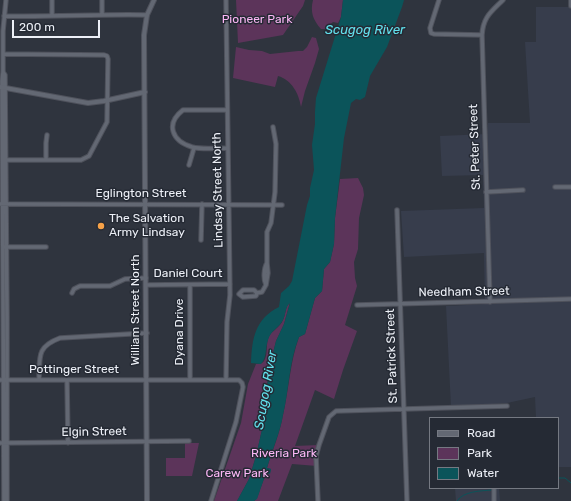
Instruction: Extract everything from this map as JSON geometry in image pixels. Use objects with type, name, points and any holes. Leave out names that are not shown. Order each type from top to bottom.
[{"type":"street","points":[[5,501],[5,247],[2,87],[5,75],[3,72],[3,31],[6,0]]},
{"type":"street","points":[[52,0],[52,16]]},
{"type":"street","points":[[102,0],[102,14]]},
{"type":"street","name":"William Street North","points":[[147,501],[144,35],[147,15],[154,0]]},
{"type":"street","name":"Lindsay Street North","points":[[226,0],[230,284],[227,322],[226,380]]},
{"type":"street","points":[[439,0],[430,28],[431,33],[482,34]]},
{"type":"street","name":"St. Peter Street","points":[[490,302],[482,34],[485,20],[503,0]]},
{"type":"street","points":[[571,0],[571,6]]},
{"type":"street","points":[[4,16],[77,17],[102,14],[147,15]]},
{"type":"street","points":[[3,54],[107,56],[108,100],[107,122],[89,156],[81,160],[4,160]]},
{"type":"street","points":[[2,87],[88,103],[145,92]]},
{"type":"street","points":[[227,110],[183,110],[172,127],[172,133],[187,145],[194,148],[228,148]]},
{"type":"street","points":[[239,294],[243,297],[256,296],[257,293],[262,292],[266,284],[264,282],[267,263],[267,232],[271,223],[275,192],[276,137],[273,127]]},
{"type":"street","points":[[46,160],[47,135]]},
{"type":"street","points":[[189,165],[194,148]]},
{"type":"street","points":[[555,187],[571,187]]},
{"type":"street","points":[[486,192],[523,190]]},
{"type":"street","name":"Eglington Street","points":[[3,204],[282,205]]},
{"type":"street","points":[[201,240],[202,204]]},
{"type":"street","name":"St. Patrick Street","points":[[397,210],[407,501]]},
{"type":"street","points":[[5,247],[46,247]]},
{"type":"street","points":[[72,293],[74,289],[80,286],[110,286],[125,279],[146,278]]},
{"type":"street","name":"Daniel Court","points":[[146,285],[230,284]]},
{"type":"street","name":"Dyana Drive","points":[[190,285],[190,380]]},
{"type":"street","points":[[230,295],[239,294],[243,290],[254,290],[257,293]]},
{"type":"street","name":"Needham Street","points":[[357,305],[571,299]]},
{"type":"street","points":[[38,380],[40,355],[45,346],[50,342],[60,338],[147,333]]},
{"type":"street","name":"Pottinger Street","points":[[4,380],[238,380],[242,383],[236,422],[211,501]]},
{"type":"street","points":[[67,380],[68,443]]},
{"type":"street","points":[[318,501],[316,456],[329,417],[334,413],[507,406]]},
{"type":"street","name":"Elgin Street","points":[[4,443],[189,441]]},
{"type":"street","points":[[494,489],[494,501]]},
{"type":"shaded area","points":[[536,7],[571,7],[571,467],[559,467],[559,417],[536,417],[535,397],[507,403],[451,407],[446,306],[485,304],[484,253],[404,257],[401,211],[484,208],[483,175],[442,176],[440,136],[487,134],[488,123],[530,123],[525,42],[536,42]]},
{"type":"shaded area","points":[[455,489],[499,489],[500,501],[456,501]]},
{"type":"green space","name":"Pioneer Park","points":[[236,0],[305,0],[303,6],[283,35],[238,43]]},
{"type":"green space","points":[[313,0],[343,0],[341,17],[338,23],[333,22],[325,29],[321,29],[313,16]]},
{"type":"green space","points":[[312,37],[316,38],[319,49],[301,107],[299,97],[294,88],[283,78],[278,76],[275,87],[233,78],[236,47],[262,51],[270,54],[303,51],[307,47]]},
{"type":"green space","name":"Riveria Park","points":[[358,178],[363,188],[364,195],[359,218],[358,249],[354,262],[357,286],[345,325],[357,331],[334,399],[315,390],[295,446],[319,445],[317,466],[292,464],[278,501],[254,501],[257,498],[266,473],[270,473],[271,469],[267,468],[282,422],[296,346],[299,337],[305,334],[315,298],[322,291],[324,269],[330,262],[334,244],[335,218],[340,179]]},
{"type":"green space","name":"Carew Park","points":[[290,302],[284,324],[276,341],[268,373],[266,412],[249,479],[237,501],[214,501],[241,423],[248,384],[256,364],[264,361],[269,336],[282,323],[287,306]]},
{"type":"green space","points":[[185,443],[199,443],[192,476],[166,476],[166,458],[185,458]]},
{"type":"water","name":"Scugog River","points":[[343,0],[404,0],[387,47],[370,76],[365,97],[360,100],[356,99],[351,103],[344,138],[335,218],[334,244],[330,262],[324,269],[322,291],[315,298],[305,334],[299,337],[296,346],[291,366],[282,422],[267,468],[271,469],[270,474],[266,473],[257,499],[254,501],[237,501],[249,479],[256,456],[266,412],[268,373],[276,341],[284,324],[290,303],[287,306],[281,323],[269,337],[265,356],[261,364],[251,363],[252,345],[256,330],[260,323],[265,317],[279,307],[281,293],[292,281],[314,170],[312,145],[315,124],[316,98],[341,17]]},
{"type":"waterway","points":[[559,478],[565,478],[571,483]]},
{"type":"waterway","points":[[457,501],[463,495],[468,493],[492,490]]},
{"type":"place","name":"The Salvation Army Lindsay","points":[[101,226]]}]
